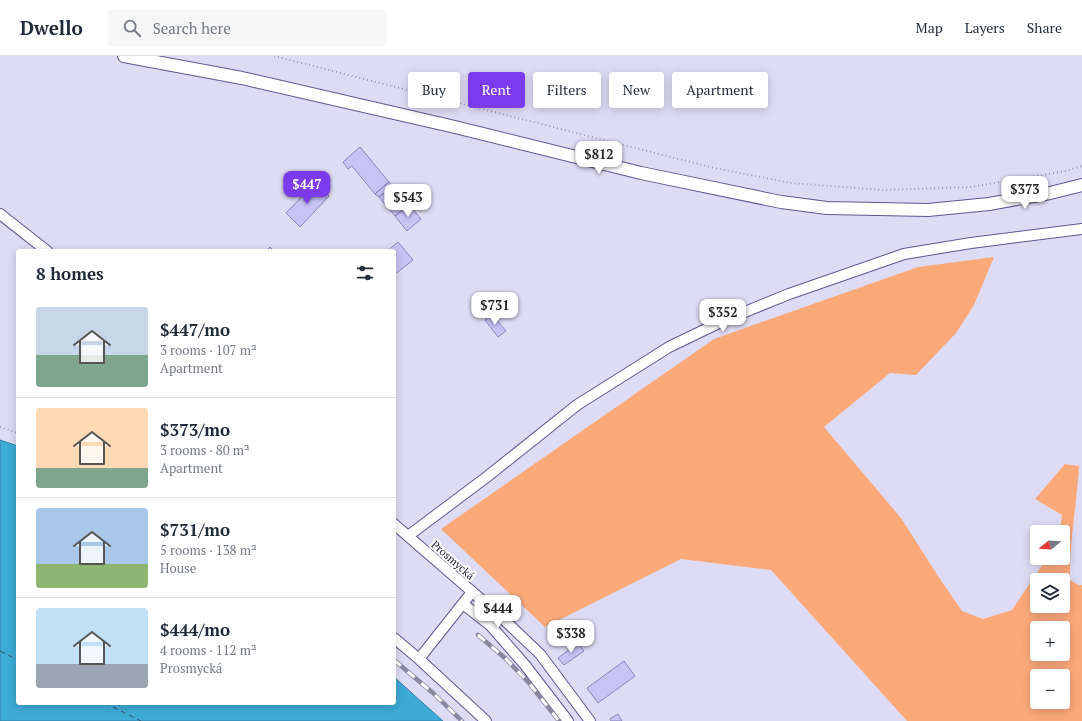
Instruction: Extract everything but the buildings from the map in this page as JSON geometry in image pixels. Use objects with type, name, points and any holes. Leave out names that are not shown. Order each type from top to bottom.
[{"type":"main road","points":[[124,56],[242,78],[455,127],[641,173],[780,202],[827,208],[928,210],[989,204],[1050,194],[1082,185]]},
{"type":"street","points":[[0,214],[44,249]]},
{"type":"street","points":[[408,536],[488,476],[577,405],[669,348],[725,320],[789,294],[904,254],[971,242],[1082,229]]},
{"type":"street","name":"Prosmycká","points":[[396,526],[499,615],[540,654],[590,721]]},
{"type":"street","points":[[420,659],[472,592]]},
{"type":"street","points":[[463,604],[490,625],[525,664],[568,721]]},
{"type":"street","points":[[396,640],[420,659],[486,721]]},
{"type":"path","points":[[274,56],[714,168],[791,183],[883,190],[971,187],[1066,171],[1082,166]]},
{"type":"path","points":[[0,427],[16,432]]},
{"type":"shaded area","points":[[994,257],[974,305],[956,333],[916,375],[890,373],[824,427],[901,518],[962,611],[983,619],[1012,610],[1030,583],[1030,613],[1070,613],[1070,580],[1082,585],[1082,721],[907,721],[771,570],[681,559],[545,627],[441,529],[714,339],[918,267]]},
{"type":"shaded area","points":[[1065,464],[1079,466],[1070,573],[1037,573],[1042,565],[1070,565],[1070,525],[1061,525],[1062,515],[1035,499]]},
{"type":"water","points":[[0,440],[16,445],[16,705],[396,705],[396,679],[443,721],[0,721]]},
{"type":"ferry route","points":[[0,651],[16,659]]},
{"type":"ferry route","points":[[109,705],[141,721]]},
{"type":"railway","points":[[478,635],[506,659],[529,683],[559,721]]},
{"type":"railway","points":[[396,662],[433,693],[462,721]]}]
